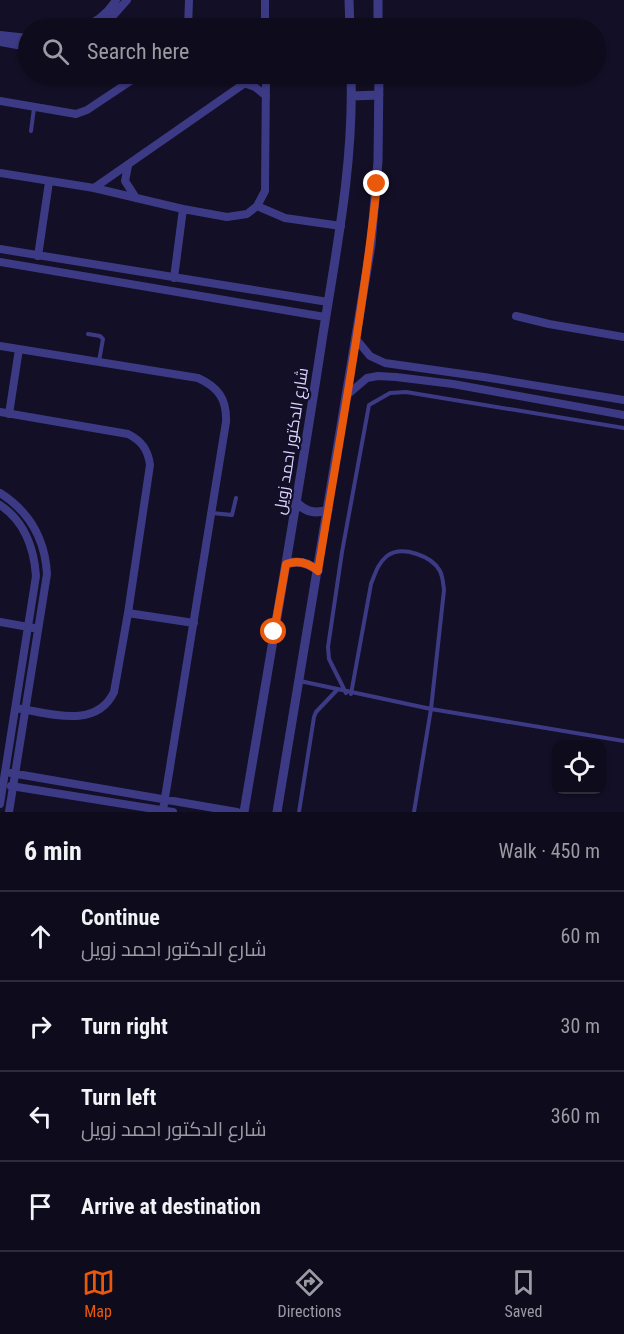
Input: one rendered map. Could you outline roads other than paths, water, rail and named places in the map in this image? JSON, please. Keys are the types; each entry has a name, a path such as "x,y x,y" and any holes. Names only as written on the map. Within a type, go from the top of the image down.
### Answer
{"street":[{"path":"96,18 107,11 116,0"},
{"path":"111,18 127,0"},
{"path":"188,18 189,0"},
{"path":"265,0 265,18"},
{"path":"349,0 350,18"},
{"path":"378,0 378,18"},
{"path":"0,34 18,37"},
{"path":"0,42 18,45"},
{"path":"0,101 71,114 82,112 125,84"},
{"path":"94,188 243,84"},
{"path":"247,84 255,87 266,96"},
{"path":"0,173 94,188 183,209 237,216 247,214 257,206 265,191 266,84"},
{"name":"شارع الدكتور احمد زويل","path":"244,812 297,503 341,226 346,186 351,84"},
{"path":"278,812 371,245 377,184 379,84"},
{"path":"352,96 379,95"},
{"path":"129,165 125,181 136,198"},
{"path":"38,256 49,182"},
{"path":"257,206 285,218 341,226"},
{"path":"174,278 183,209"},
{"path":"0,249 328,302"},
{"path":"0,262 326,317"},
{"path":"516,316 624,337"},
{"path":"356,339 377,361 624,400"},
{"path":"0,346 198,378 217,389 224,399 226,410 211,513 163,810"},
{"path":"9,414 19,349"},
{"path":"453,384 454,372"},
{"path":"347,395 367,378 378,376 453,384 624,415"},
{"path":"0,412 128,434 144,446 149,455 150,465 114,692 105,706 82,717 16,708"},
{"path":"0,493 21,508 35,528 44,550 47,574 9,812"},
{"path":"297,503 314,513 328,510"},
{"path":"0,505 20,525 33,554 36,586 0,804"},
{"path":"286,564 299,562 312,566 318,571"},
{"path":"128,613 194,623"},
{"path":"0,622 39,629"},
{"path":"5,772 237,812"},
{"path":"3,784 173,812"}],"lane":[{"path":"31,131 34,107"},
{"path":"88,334 100,336 103,339 99,362"},
{"path":"349,693 329,659 327,647 369,405 390,393 406,392 624,428"},
{"path":"211,513 232,515 236,498"},
{"path":"349,693 376,570 387,556 396,551 417,554 436,565 442,574 444,590 431,709 414,812"},
{"path":"299,681 431,709 624,741"},
{"path":"299,812 314,717 337,690"}]}
